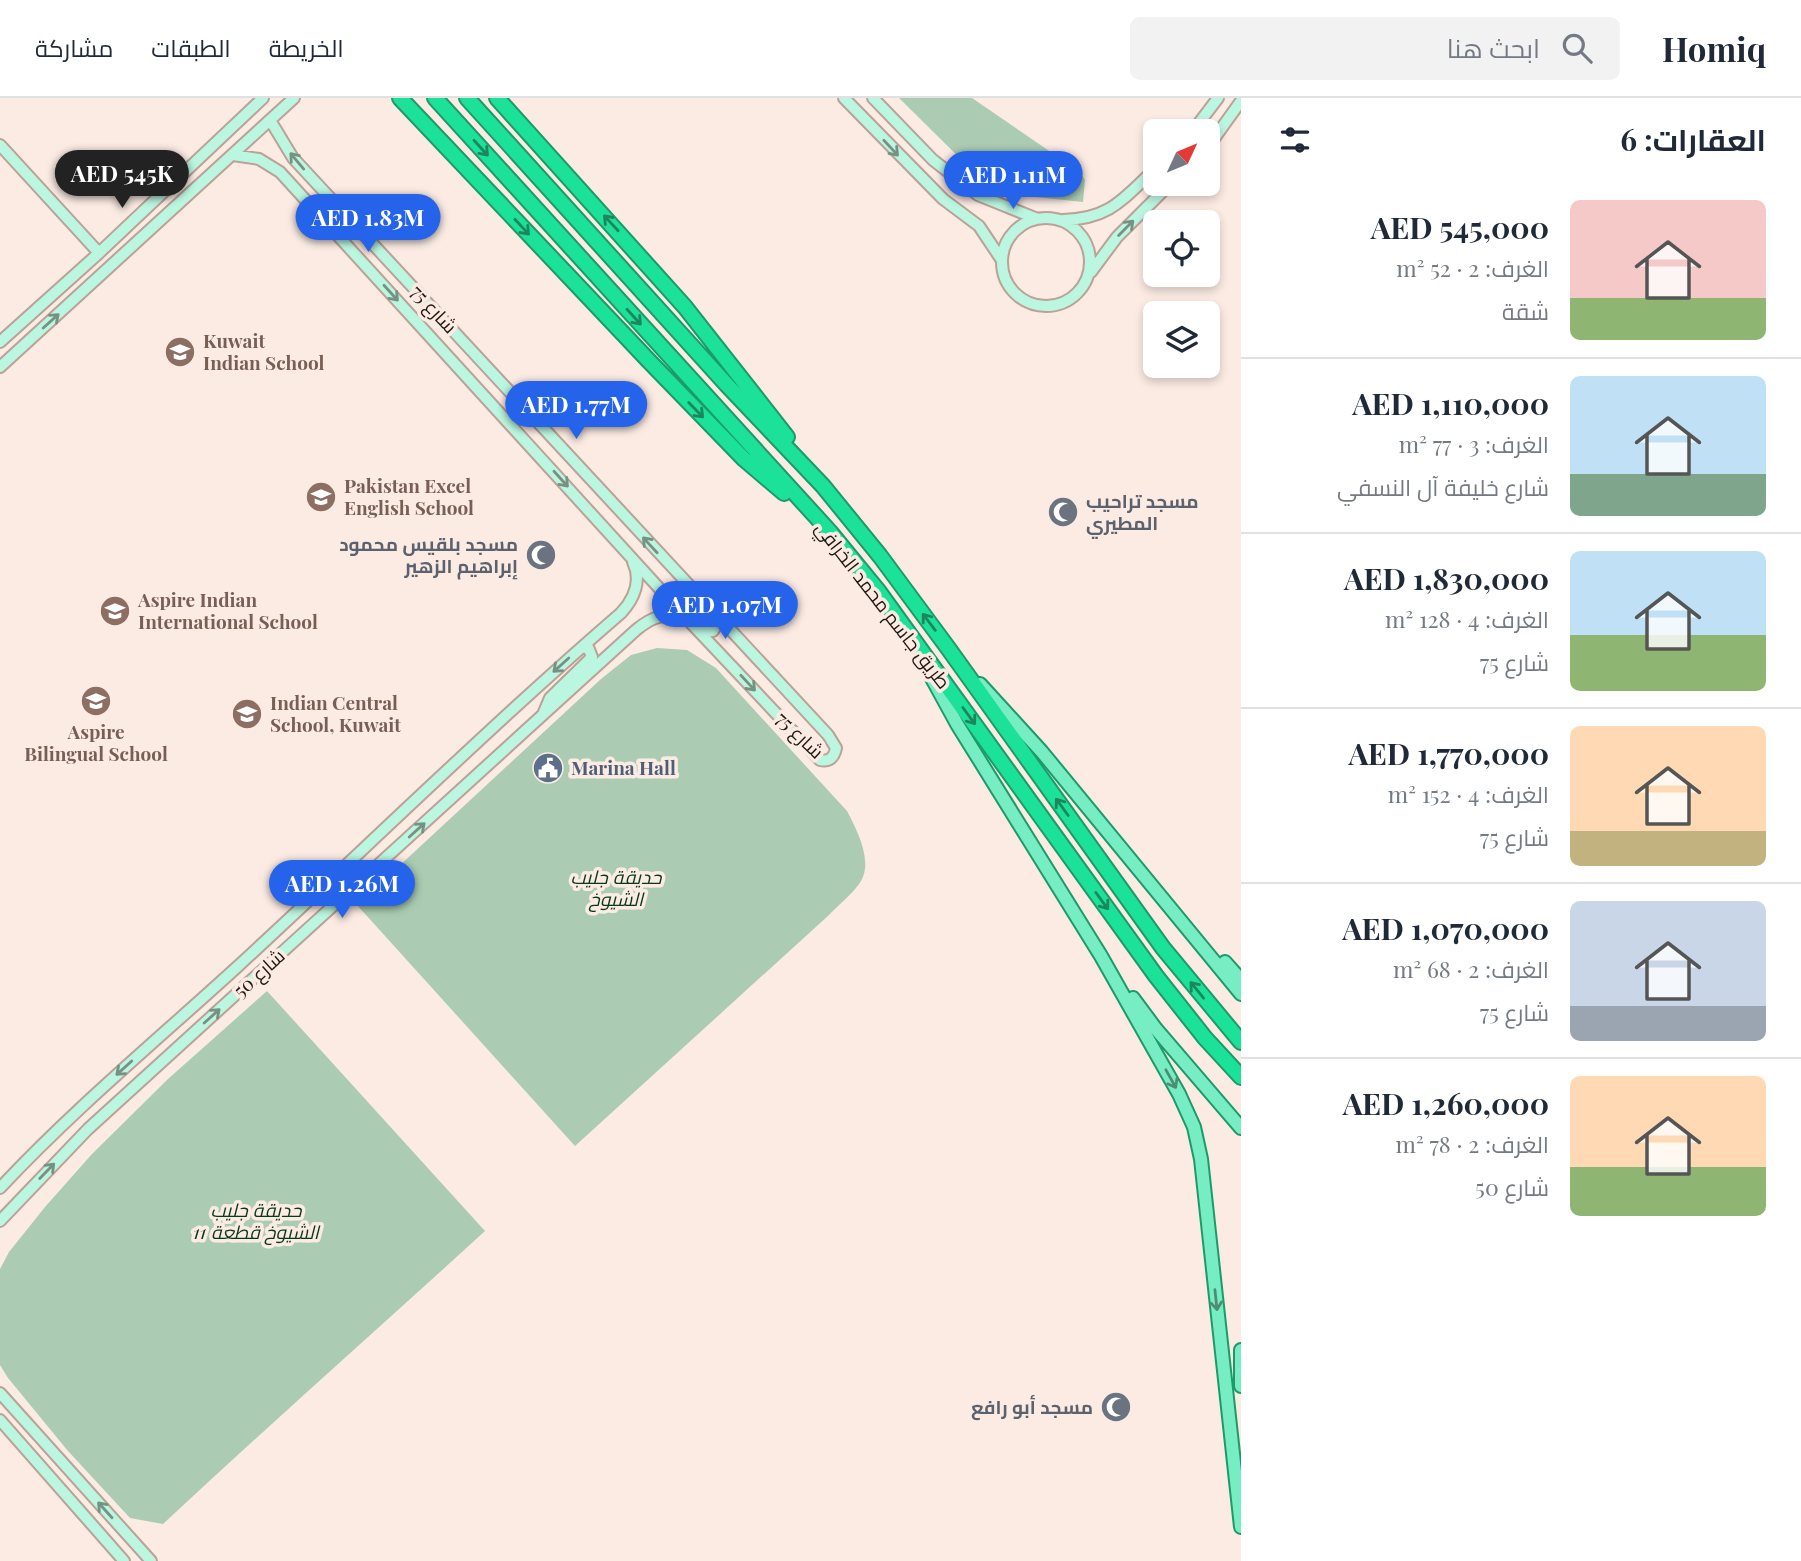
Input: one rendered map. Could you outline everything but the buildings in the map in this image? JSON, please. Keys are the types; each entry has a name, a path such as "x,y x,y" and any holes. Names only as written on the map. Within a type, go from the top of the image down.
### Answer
{"highway":[{"name":"طريق جاسم محمد الخرافي","path":"435,98 830,532 905,630 1156,976 1205,1038 1241,1077"},
{"name":"طريق جاسم محمد الخرافي","path":"467,98 727,385 823,486 880,556 948,648 1163,948 1241,1042"},
{"path":"496,98 638,253 722,351 823,486"},
{"path":"509,98 557,152 589,201"},
{"path":"402,101 744,459 830,532"}],"main road":[{"path":"905,630 957,724 1101,956 1179,1094 1194,1128 1201,1159 1241,1527"},
{"path":"948,648 1042,752 1241,994"},
{"path":"1130,860 1241,980"},
{"path":"1101,956 1156,1029 1241,1128"},
{"path":"1241,1350 1241,1386"}],"street":[{"path":"0,342 263,98"},
{"path":"0,367 294,98"},
{"path":"844,98 935,192 979,226 1001,259"},
{"path":"873,98 933,160 978,195 1035,218"},
{"path":"1202,119 1218,98"},
{"path":"1220,130 1241,100 1234,98"},
{"name":"شارع 75","path":"233,155 259,159 280,172 689,621 820,760 826,761 835,755 836,748 828,736 293,158 270,120"},
{"path":"0,145 99,253"},
{"path":"180,177 193,192"},
{"path":"1143,180 1116,206 1100,215 1085,219 1035,218 1022,224 1011,233 1004,245 1001,259 1008,286 1017,296 1034,305 1053,306 1070,299 1081,290 1117,237 1158,196"},
{"path":"1063,220 1074,227 1089,250 1091,264 1088,277"},
{"path":"376,276 379,265 390,262"},
{"name":"شارع 50","path":"0,1188 93,1097 236,968 511,709 629,604 637,583 637,571 631,556"},
{"name":"شارع 50","path":"0,1221 88,1129 649,620 660,615 675,615 689,621"},
{"path":"700,632 713,631 716,616"},
{"path":"544,715 550,698 592,657 588,648 581,648"},
{"path":"0,1386 10,1404"},
{"path":"0,1393 151,1561"},
{"path":"1,1421 124,1561"}],"green space":[{"path":"899,98 972,98 1080,172 1085,180 1083,202 1006,194 984,182"},
{"name":"حديقة جليب الشيوخ","path":"657,648 687,650 716,668 847,811 862,846 864,873 854,890 829,915 575,1146 357,905 601,679 631,655"},
{"name":"حديقة جليب الشيوخ قطعة 11","path":"267,991 485,1231 163,1524 130,1518 68,1451 0,1365 0,1269 9,1252 45,1207 92,1154 168,1079"}],"place":[{"name":"Kuwait Indian School","path":"180,352"},
{"name":"Pakistan Excel English School","path":"321,497"},
{"name":"مسجد تراحيب المطيري","path":"1063,512"},
{"name":"مسجد بلقيس محمود إبراهيم الزهير","path":"541,555"},
{"name":"Aspire Indian International School","path":"115,611"},
{"name":"Aspire Bilingual School","path":"96,701"},
{"name":"Indian Central School, Kuwait","path":"247,714"},
{"name":"Marina Hall","path":"548,768"},
{"name":"مسجد أبو رافع","path":"1116,1407"}]}
